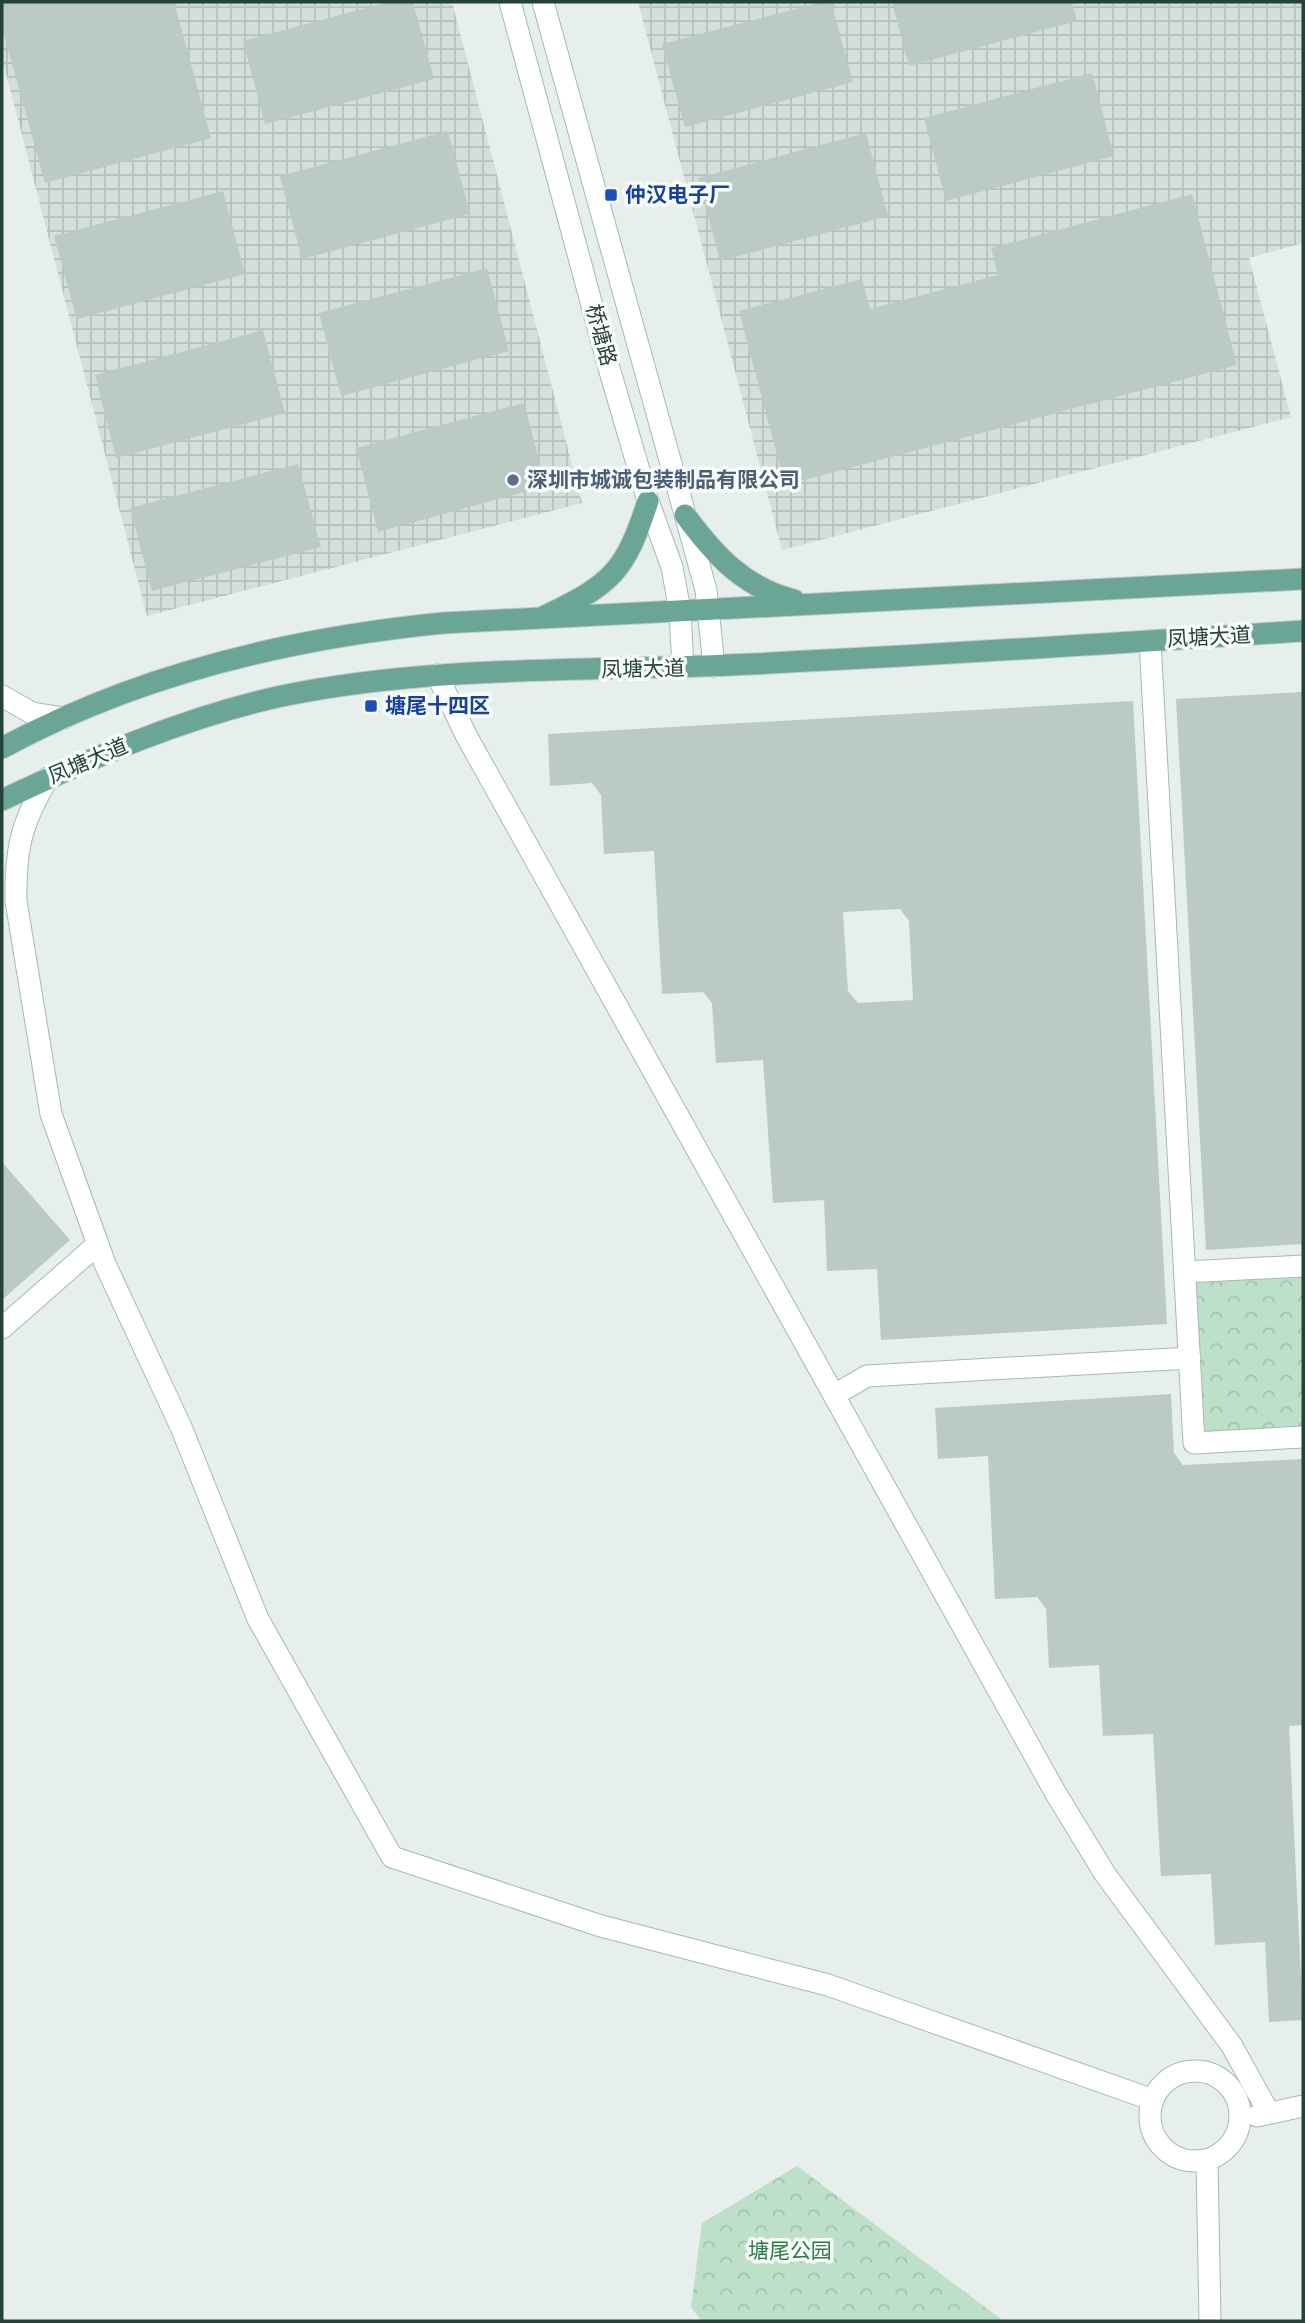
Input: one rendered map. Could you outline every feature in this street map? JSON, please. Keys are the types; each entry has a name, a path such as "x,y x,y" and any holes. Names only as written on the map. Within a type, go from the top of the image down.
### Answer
{"main road":[{"path":"539,618 581,599 622,567 648,502"},
{"path":"685,515 721,560 742,578 769,594 813,605"},
{"path":"2,748 64,718 133,690 196,671 323,639 371,630 443,623 1303,579"},
{"name":"凤塘大道","path":"2,800 147,737 280,697 350,684 437,675 683,668 1303,631"}],"street":[{"name":"桥塘路","path":"510,2 648,502 672,567 680,611 683,668"},
{"name":"桥塘路","path":"543,2 710,610 714,666"},
{"path":"1150,641 1194,1443 1303,1437"},
{"path":"437,675 467,737 1055,1792 1105,1874 1232,2046 1269,2113"},
{"path":"2,696 32,713 64,718"},
{"path":"48,778 29,811 18,842 16,901 51,1114 98,1244 181,1427 258,1619 392,1857 601,1926 828,1985 1153,2099"},
{"path":"2,874 16,901"},
{"path":"2,1328 98,1244"},
{"path":"1185,1272 1303,1266"},
{"path":"834,1395 867,1376 1190,1358"},
{"path":"1193,2070 1211,2073 1232,2088 1239,2102 1241,2119 1237,2136 1227,2149 1207,2160 1191,2162 1164,2150 1151,2127 1153,2099 1161,2086 1177,2074 1193,2070"},
{"path":"1241,2119 1303,2106"},
{"path":"1207,2160 1210,2321"}],"shaded area":[{"path":"2,2 452,2 582,503 147,616 2,58"},
{"path":"638,2 1303,2 1303,243 1249,258 1291,417 782,550"}],"green space":[{"path":"1303,1276 1303,1427 1205,1433 1196,1283"},
{"name":"塘尾公园","path":"797,2166 1001,2321 701,2321 691,2307 702,2223"}],"building":[{"path":"2,2 174,2 211,138 45,183 2,27"},
{"path":"389,2 413,2 434,79 265,124 243,41"},
{"path":"822,2 831,2 853,82 685,127 662,44"},
{"path":"892,2 1072,2 1077,21 909,66"},
{"path":"1092,73 1114,156 946,201 924,118"},
{"path":"448,131 470,214 302,259 280,176"},
{"path":"866,133 888,216 720,261 698,178"},
{"path":"223,191 245,274 77,319 54,236"},
{"path":"1192,194 1237,365 785,485 739,311 862,279 870,309 998,275 991,248"},
{"path":"487,268 509,351 341,396 319,313"},
{"path":"263,330 285,413 116,458 95,375"},
{"path":"524,403 546,486 378,532 356,448"},
{"path":"298,464 321,547 152,591 130,508"},
{"path":"1303,692 1303,1244 1206,1250 1176,699"},
{"path":"1133,701 1167,1324 881,1340 877,1269 827,1271 824,1200 773,1203 763,1060 716,1063 712,1003 703,992 662,994 654,851 604,854 601,795 592,783 550,786 548,734","holes":["900,909 909,921 913,1000 858,1003 848,991 843,912"]},
{"path":"2,1162 70,1240 2,1300"},
{"path":"1171,1394 1174,1453 1183,1465 1303,1459 1303,1725 1289,1726 1303,2020 1269,2022 1265,1942 1215,1945 1211,1874 1161,1876 1153,1734 1103,1736 1099,1665 1049,1668 1046,1609 1037,1597 995,1599 988,1456 938,1459 935,1408"}],"place":[{"name":"仲汉电子厂","path":"611,195"},
{"name":"深圳市城诚包装制品有限公司","path":"513,480"},
{"name":"塘尾十四区","path":"371,706"}]}
